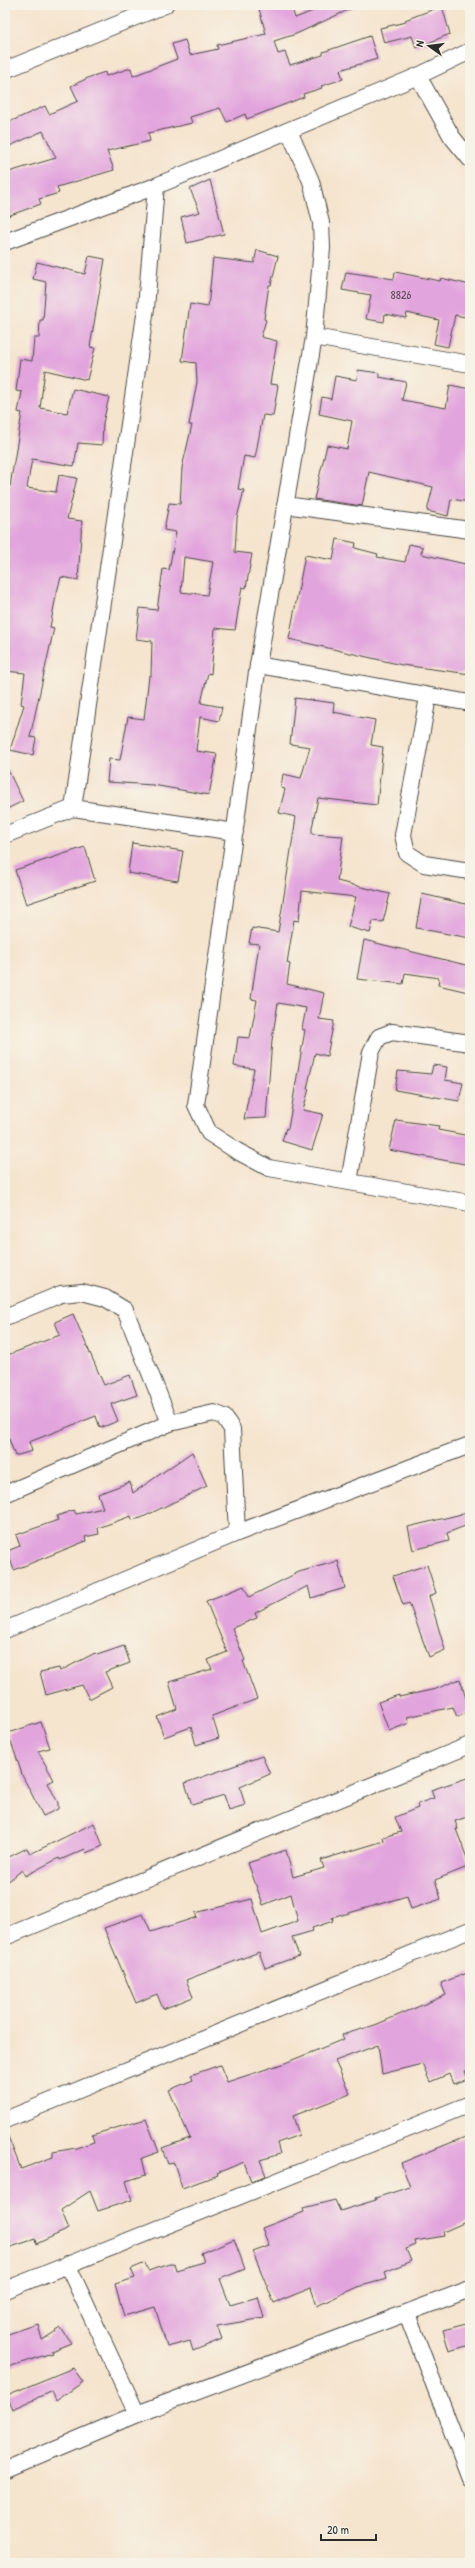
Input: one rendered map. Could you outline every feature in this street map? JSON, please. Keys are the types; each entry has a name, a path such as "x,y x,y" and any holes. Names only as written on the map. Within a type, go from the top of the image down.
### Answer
{"street":[{"path":"5,70 165,5"},
{"path":"5,242 156,186 418,76 470,51"},
{"path":"418,76 452,137 470,159"},
{"path":"289,131 311,181 321,223 322,248 314,337 258,665 196,1105 209,1133 237,1152 269,1168 470,1204"},
{"path":"73,808 146,308 156,186"},
{"path":"314,337 470,364"},
{"path":"285,505 470,530"},
{"path":"258,665 428,697 470,703"},
{"path":"428,697 403,835 407,853 424,864 470,871"},
{"path":"5,835 73,808 235,832"},
{"path":"349,1182 372,1052 379,1037 392,1032 470,1043"},
{"path":"5,1317 61,1294 82,1292 105,1298 125,1310 170,1423"},
{"path":"5,1494 170,1423 214,1414 224,1417 232,1429 237,1533"},
{"path":"5,1630 237,1533 470,1445"},
{"path":"5,1937 470,1745"},
{"path":"5,2120 470,1930"},
{"path":"5,2290 470,2104"},
{"path":"67,2264 137,2414"},
{"path":"5,2470 137,2414 470,2290"},
{"path":"407,2314 470,2478"}],"building":[{"path":"258,5 291,5 295,18 328,5 359,5 296,34 274,41 278,54 285,52 290,65 323,55 323,52 370,36 377,59 340,70 343,79 321,86 322,88 303,94 304,97 247,119 245,114 227,122 220,108 190,117 192,123 148,133 150,141 107,151 114,170 57,187 59,193 39,199 41,204 5,217 5,173 56,158 43,131 5,148 5,124 45,106 49,114 78,101 71,86 90,77 105,72 106,76 131,68 133,76 177,59 172,44 185,40 190,55 218,49 217,45 266,34"},
{"path":"442,6 450,34 416,48 412,36 384,43 380,28 406,22 405,20"},
{"path":"210,180 224,234 187,243 181,217 200,212 190,189"},
{"path":"257,250 278,256 271,285 269,285 264,319 266,320 261,337 277,341 270,384 278,385 273,416 263,415 255,458 244,456 238,489 244,490 237,518 235,552 252,554 246,588 242,587 235,630 215,628 211,674 208,673 201,703 222,707 219,721 200,717 196,751 217,754 209,795 153,785 107,782 109,759 120,760 128,717 144,719 149,676 151,676 152,641 136,639 140,608 157,610 163,569 169,570 176,532 164,530 169,503 180,504 182,468 192,425 189,425 197,382 196,363 182,361 190,304 208,307 213,258 254,263","holes":["184,557 213,562 207,595 181,592"]},
{"path":"89,256 105,259 90,347 95,348 87,380 45,370 40,408 67,413 73,389 109,397 103,423 102,445 78,443 74,466 32,459 27,488 56,492 59,475 77,478 67,519 82,521 78,580 61,577 56,596 50,627 54,628 30,737 36,738 33,755 10,750 24,705 21,704 25,673 5,671 5,544 9,521 5,521 5,486 10,486 22,413 18,412 22,392 16,391 20,359 32,361 34,338 39,338 40,320 43,320 46,282 33,279 37,262 85,274"},
{"path":"346,272 394,279 395,272 440,281 441,278 470,285 470,318 455,315 448,347 434,344 439,320 407,313 406,318 385,314 384,322 366,319 371,295 342,290"},
{"path":"358,370 379,373 379,377 406,382 402,400 446,408 450,385 470,389 470,502 451,499 448,516 427,511 433,487 369,472 362,506 314,499 327,445 347,449 352,421 319,414 322,397 331,399 335,376 357,380"},
{"path":"337,539 356,543 355,548 378,554 377,557 405,562 409,544 423,547 421,554 470,565 470,674 402,665 289,639 305,555 333,560"},
{"path":"295,698 334,703 333,712 375,720 371,745 383,747 377,805 318,798 312,834 343,836 337,881 390,894 383,922 373,921 370,933 348,927 356,897 302,891 299,921 294,920 287,963 290,964 287,984 324,993 319,1019 334,1021 327,1056 315,1053 307,1089 309,1089 303,1110 323,1114 312,1150 282,1141 286,1128 288,1129 305,1030 302,1029 306,1008 278,1003 272,1040 266,1118 244,1119 254,1069 234,1066 238,1037 250,1038 257,1000 251,999 259,944 249,943 252,928 278,932 296,817 279,813 285,789 281,788 283,774 301,778 310,747 290,744"},
{"path":"5,764 23,801 5,810"},
{"path":"132,843 183,851 178,881 128,873"},
{"path":"85,847 95,881 26,904 15,870"},
{"path":"422,894 470,905 470,938 416,928"},
{"path":"364,940 470,966 468,992 438,985 439,978 405,973 403,984 357,979"},
{"path":"433,1065 447,1067 445,1080 463,1083 459,1101 395,1090 398,1071 431,1074"},
{"path":"396,1120 439,1126 438,1130 470,1136 470,1165 389,1150"},
{"path":"73,1314 104,1385 130,1375 137,1395 111,1404 118,1421 100,1428 96,1416 29,1442 32,1451 15,1456 9,1439 5,1441 5,1356 60,1335 55,1322"},
{"path":"192,1452 207,1486 141,1518 132,1520 131,1516 98,1528 99,1534 85,1537 86,1541 14,1570 7,1551 20,1546 16,1535 58,1520 57,1516 74,1510 76,1514 103,1508 98,1494 130,1482 133,1493"},
{"path":"470,1512 470,1524 447,1533 449,1541 413,1550 408,1527"},
{"path":"338,1561 345,1588 311,1598 308,1586 255,1613 257,1618 232,1628 245,1660 243,1661 257,1699 212,1716 219,1738 196,1745 191,1727 164,1737 157,1717 177,1709 169,1682 212,1669 208,1660 227,1652 206,1601 244,1586 249,1597 299,1572"},
{"path":"427,1565 436,1593 429,1596 445,1650 429,1657 409,1603 403,1605 393,1576"},
{"path":"124,1646 130,1663 105,1672 112,1687 89,1699 82,1685 46,1695 40,1672 59,1668 60,1671 95,1653 97,1655"},
{"path":"460,1679 470,1712 457,1717 453,1707 407,1717 409,1723 389,1731 378,1702 399,1695 399,1697 436,1689"},
{"path":"41,1722 50,1748 38,1751 54,1780 48,1783 58,1803 58,1809 43,1816 23,1777 8,1733"},
{"path":"262,1756 270,1774 240,1787 245,1805 229,1810 224,1795 192,1805 185,1783"},
{"path":"467,1778 470,1788 470,1816 455,1821 458,1829 456,1829 470,1866 435,1880 441,1899 411,1909 407,1896 332,1918 333,1921 312,1928 313,1931 292,1937 299,1956 265,1968 259,1952 186,1980 193,1997 163,2009 157,1994 136,2003 104,1928 143,1914 151,1932 197,1917 195,1913 252,1899 262,1934 298,1921 291,1894 263,1905 248,1863 286,1850 293,1877 324,1868 321,1860 384,1841 383,1837 401,1832 395,1817 418,1808 417,1804 434,1798 431,1790"},
{"path":"94,1823 103,1846 86,1853 85,1849 60,1860 59,1858 25,1876 22,1870 5,1884 5,1859 27,1848 30,1854"},
{"path":"470,1972 470,2070 465,2071 468,2079 453,2084 449,2074 430,2082 422,2064 382,2074 378,2045 335,2061 350,2094 293,2116 299,2135 277,2143 280,2154 260,2160 266,2176 251,2181 244,2162 217,2173 218,2175 182,2188 174,2163 168,2164 162,2148 190,2138 169,2090 193,2080 191,2075 220,2065 227,2082 285,2063 344,2039 342,2035 375,2025 446,1995 441,1983"},
{"path":"146,2119 159,2152 142,2158 146,2175 126,2181 132,2200 98,2211 90,2191 61,2210 69,2229 36,2244 35,2239 5,2249 5,2129 21,2169 53,2157 53,2152 76,2148 94,2142 92,2135"},
{"path":"470,2135 470,2220 443,2232 444,2236 415,2241 416,2245 406,2249 411,2261 385,2272 387,2279 357,2287 317,2306 311,2288 274,2303 253,2252 269,2246 262,2228 304,2212 303,2208 335,2200 340,2211 376,2200 375,2198 410,2187 401,2163"},
{"path":"234,2239 245,2269 220,2279 230,2305 258,2297 264,2318 217,2326 222,2339 193,2351 190,2341 167,2347 155,2307 124,2316 115,2284 135,2278 131,2269 145,2263 148,2271 174,2263 176,2270 204,2262 201,2253"},
{"path":"470,2323 470,2345 449,2351 443,2330"},
{"path":"38,2324 42,2340 61,2328 71,2343 51,2351 52,2353 5,2368 5,2335"},
{"path":"73,2368 83,2382 56,2401 52,2391 12,2409 7,2395"}]}
